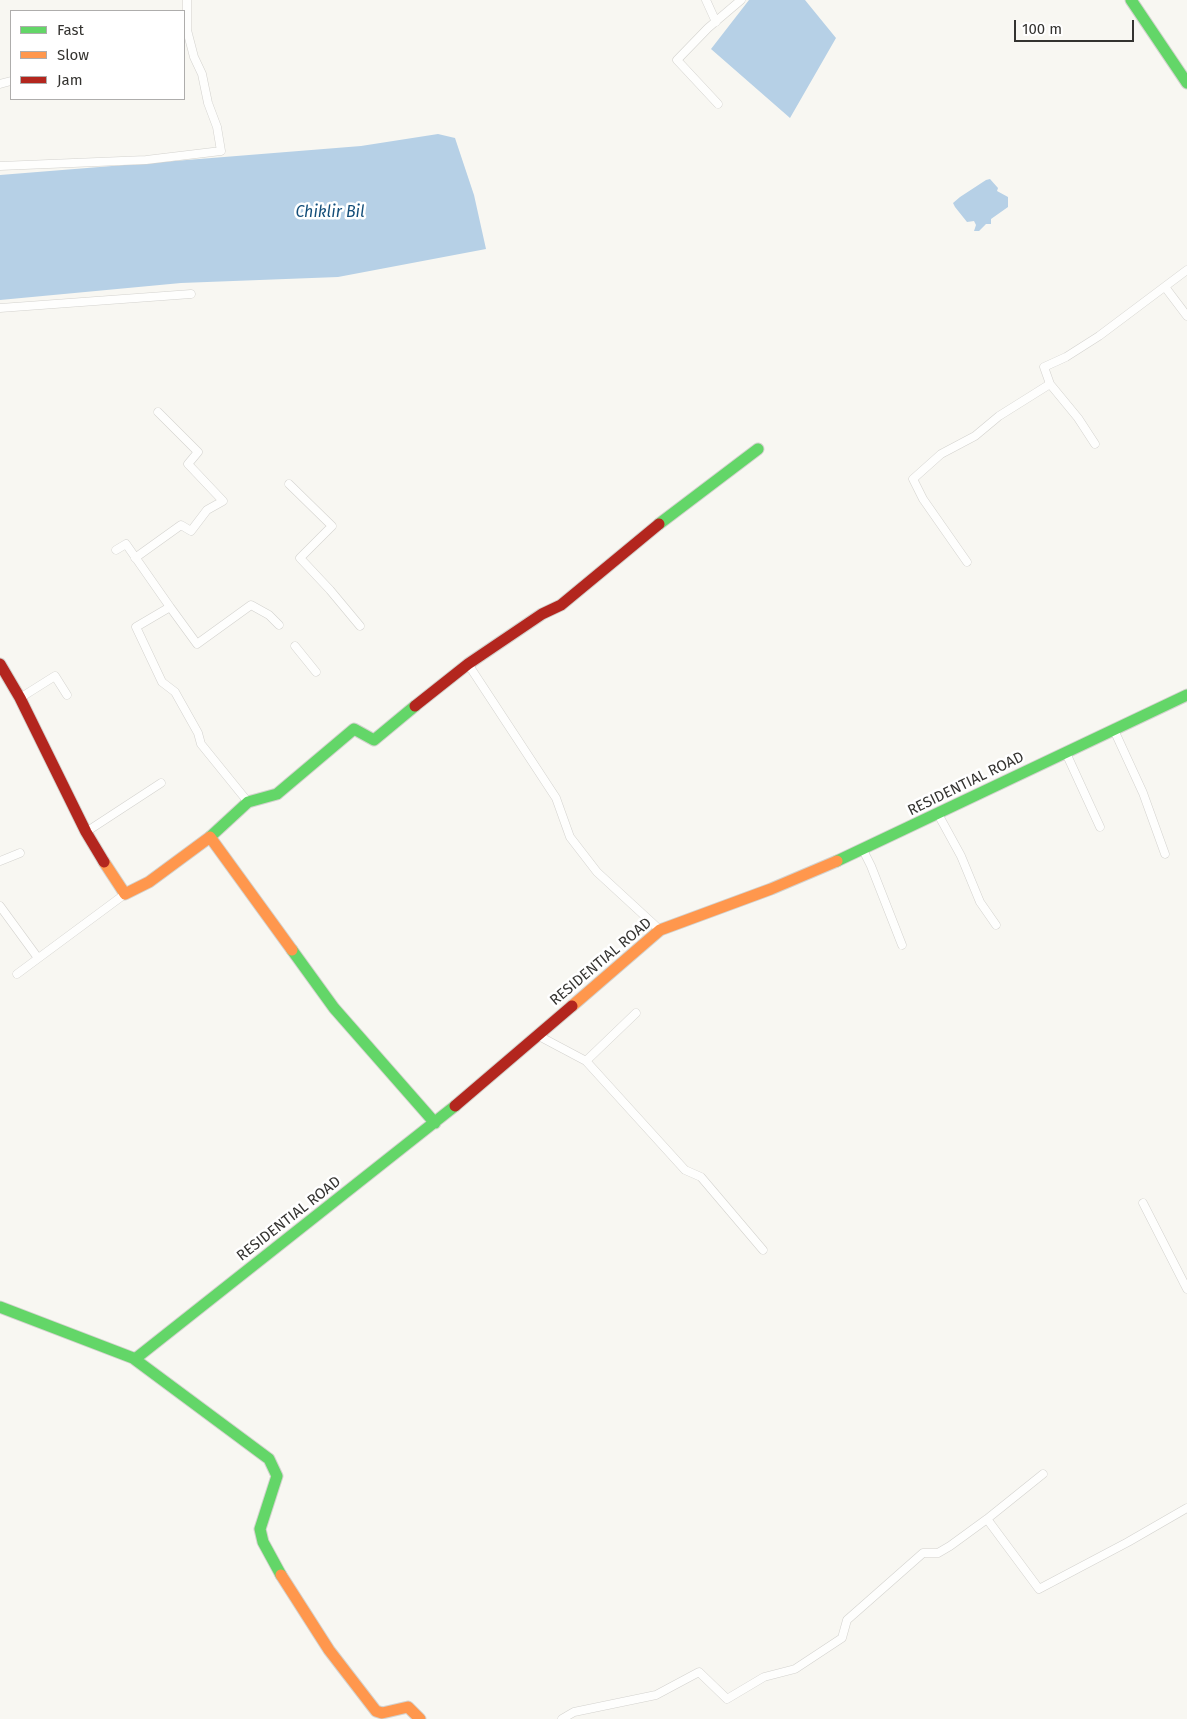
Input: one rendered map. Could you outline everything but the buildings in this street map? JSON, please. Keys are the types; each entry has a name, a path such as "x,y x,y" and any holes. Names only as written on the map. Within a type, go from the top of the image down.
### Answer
{"street":[{"path":"0,166 146,160 222,151 202,74 194,57 186,30 187,0"},
{"path":"706,0 716,22"},
{"path":"718,104 677,60 741,0"},
{"path":"1131,0 1187,83"},
{"path":"1095,444 1078,418 1050,384 1044,367 1066,357 1099,336 1187,270"},
{"path":"1165,287 1187,316"},
{"path":"0,308 191,294"},
{"path":"967,562 923,499 913,479 940,454 975,436 999,416 1050,384"},
{"path":"136,558 181,524 191,531 207,510 223,501 188,464 198,452 158,412"},
{"path":"17,974 125,894 149,882 210,837 248,802 277,794 325,755 354,728 374,740 468,664 542,614 561,605 674,512 758,450"},
{"path":"289,484 332,526 300,558 360,626"},
{"path":"116,550 126,544 197,644 251,605 270,615 279,625"},
{"path":"170,606 136,627 162,682 175,692 198,733 201,744 248,802"},
{"path":"295,646 316,672"},
{"path":"0,664 20,698 86,832 125,894"},
{"path":"468,664 556,798 570,837 597,872 660,930"},
{"path":"20,698 55,676 67,695"},
{"name":"RESIDENTIAL ROAD","path":"135,1360 435,1123 660,930 771,889 863,850 1187,695"},
{"path":"1114,730 1143,793 1165,854"},
{"path":"1066,753 1100,827"},
{"path":"86,832 161,783"},
{"path":"938,814 961,856 980,902 996,925"},
{"path":"210,837 334,1008 435,1123"},
{"path":"863,850 902,945"},
{"path":"0,861 20,853"},
{"path":"0,906 38,958"},
{"path":"586,1061 636,1013"},
{"path":"537,1035 586,1061 685,1170 701,1177 764,1250"},
{"path":"1142,1203 1187,1289"},
{"path":"0,1307 135,1360 269,1460 277,1476 260,1529 263,1542 272,1561 328,1650 376,1711 382,1713 408,1707 420,1719"},
{"path":"562,1719 574,1712 656,1695 700,1672 727,1699 764,1678 795,1669 842,1638 847,1620 922,1553 938,1553 950,1546 1043,1474"},
{"path":"987,1519 1039,1590 1187,1508"}],"water":[{"path":"749,0 805,0 836,38 790,118 711,49"},
{"name":"Chiklir Bil","path":"438,134 455,138 474,195 486,249 338,277 181,283 0,300 0,175 361,146"},
{"path":"990,179 998,188 997,191 1008,197 1008,207 991,219 991,224 986,224 979,231 974,231 976,225 974,221 967,222 953,203"}],"traffic: fast":[{"path":"1131,0 1187,83"},
{"path":"659,524 758,449"},
{"path":"837,861 1187,695"},
{"path":"210,837 248,802 277,794 354,729 374,740 415,706"},
{"path":"292,950 334,1008 435,1123"},
{"path":"135,1359 455,1106"},
{"path":"0,1307 133,1358 269,1459 277,1476 260,1529 263,1542 281,1575"}],"traffic: slow":[{"path":"104,862 125,894 149,882 210,837 292,950"},
{"path":"572,1006 660,930 771,889 837,861"},
{"path":"281,1575 329,1650 376,1711 382,1713 408,1707 420,1719"}],"traffic: jam":[{"path":"415,706 468,664 542,614 561,605 659,524"},
{"path":"0,664 20,698 86,832 104,862"},
{"path":"455,1106 572,1006"}]}
